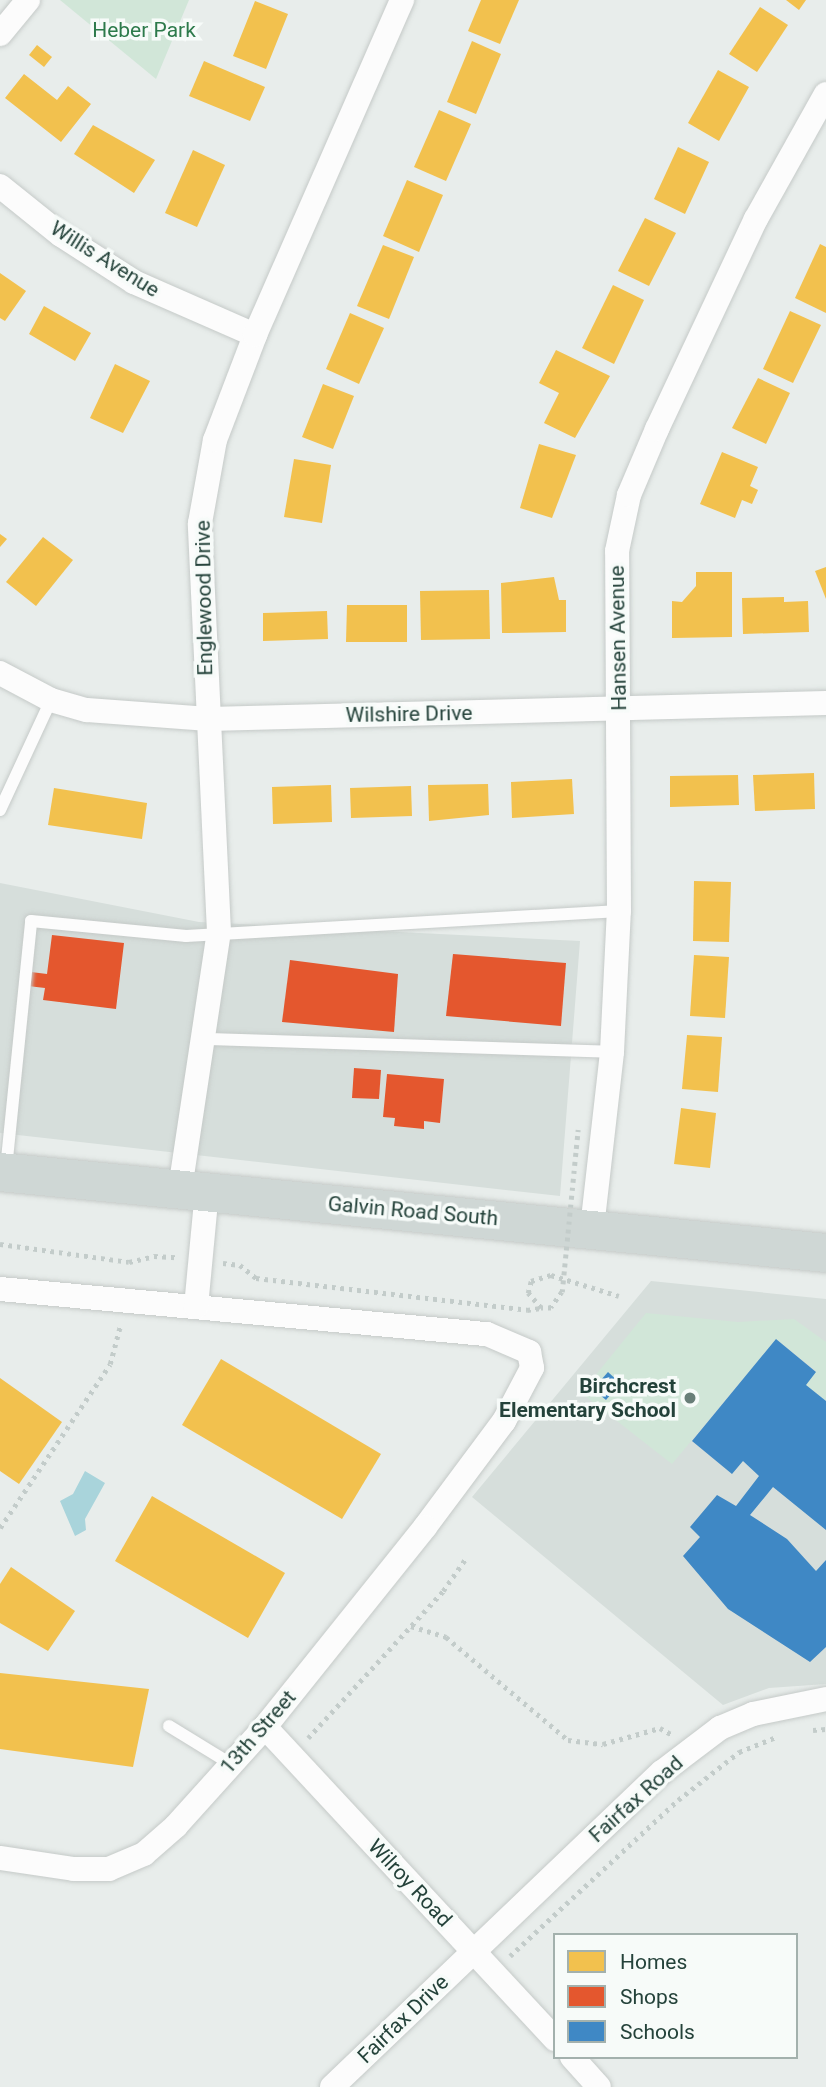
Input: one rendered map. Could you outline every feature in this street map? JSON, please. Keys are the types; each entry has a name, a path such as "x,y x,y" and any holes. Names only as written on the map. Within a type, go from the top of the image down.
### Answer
{"main road":[{"name":"Galvin Road South","path":"3,1173 592,1228 826,1253"}],"street":[{"path":"0,34 27,0"},
{"name":"Englewood Drive","path":"196,1307 201,1259 194,1190 206,1039 219,932 200,523 215,440 256,335 402,0"},
{"name":"Hansen Avenue","path":"592,1228 612,1052 619,911 617,551 629,495 756,219 826,94"},
{"name":"Willis Avenue","path":"0,186 61,235 134,282 256,335"},
{"name":"Wilshire Drive","path":"0,673 51,700 119,714 209,719 826,703"},
{"path":"0,1290 196,1307"},
{"name":"13th Street","path":"0,1858 51,1866 109,1869 144,1854 265,1727 425,1527 504,1421 533,1368 529,1352 487,1334 196,1307"},
{"name":"Fairfax Road","path":"474,1951 662,1772 720,1728 782,1705 826,1699"},
{"name":"Wilroy Road","path":"265,1727 553,2037"},
{"name":"Fairfax Drive","path":"332,2087 474,1951"},
{"path":"574,2059 599,2087"}],"lane":[{"path":"0,810 51,700"},
{"path":"3,1173 31,920 187,936 219,932 330,930 619,911"},
{"path":"206,1039 612,1052"},
{"path":"169,1726 231,1764"}],"path":[{"path":"0,1244 129,1262 154,1256 201,1259 240,1265 256,1278 527,1310 551,1308 562,1292 578,1130"},
{"path":"541,1308 527,1293 531,1281 540,1275 577,1281 619,1296"},
{"path":"0,1528 110,1364 127,1302"},
{"path":"293,1757 347,1691 411,1626 465,1560"},
{"path":"411,1626 446,1637 568,1740 603,1745 660,1728 676,1736 666,1745"},
{"path":"803,1730 826,1729"},
{"path":"494,1972 678,1800 739,1752 781,1735"}],"shaded area":[{"path":"0,883 199,922 580,941 560,1196 0,1133"},
{"name":"Birchcrest Elementary School","path":"651,1281 826,1299 826,1684 769,1688 723,1705 472,1497"}],"green space":[{"name":"Heber Park","path":"60,0 189,0 156,79"},
{"path":"646,1313 738,1322 794,1319 826,1342 826,1401 806,1385 816,1371 776,1339 672,1464 581,1393"}],"water":[{"path":"85,1471 105,1483 85,1519 86,1530 75,1536 60,1501 73,1494"}],"building: Homes":[{"path":"481,0 519,0 500,44 468,31"},
{"path":"786,0 806,0 799,10"},
{"path":"255,1 288,14 266,69 233,56"},
{"path":"760,7 788,25 757,72 729,54"},
{"path":"472,41 501,54 476,114 447,102"},
{"path":"37,45 52,57 44,67 29,55"},
{"path":"204,61 265,87 250,121 189,96"},
{"path":"718,70 749,87 719,141 688,123"},
{"path":"24,74 57,100 68,86 91,104 61,142 5,98"},
{"path":"439,110 471,124 446,181 414,167"},
{"path":"93,125 155,160 134,193 74,154"},
{"path":"678,147 709,162 685,214 654,199"},
{"path":"193,150 225,165 197,227 165,213"},
{"path":"407,180 443,195 419,252 383,236"},
{"path":"645,218 676,233 649,286 618,271"},
{"path":"820,244 826,247 826,313 795,298"},
{"path":"383,245 414,257 389,319 357,306"},
{"path":"0,273 26,291 5,321 0,318"},
{"path":"613,285 644,300 614,364 582,348"},
{"path":"44,306 91,333 75,361 29,334"},
{"path":"790,311 821,325 793,383 763,369"},
{"path":"350,313 384,328 359,384 326,369"},
{"path":"556,350 610,376 575,438 544,423 559,393 539,383"},
{"path":"115,364 150,381 123,433 90,418"},
{"path":"758,378 790,393 766,444 732,428"},
{"path":"323,384 354,396 333,449 302,437"},
{"path":"539,444 576,455 552,518 520,508"},
{"path":"722,452 758,467 750,486 758,490 752,504 742,500 735,518 700,504"},
{"path":"294,459 331,465 322,523 284,517"},
{"path":"0,534 7,539 0,547"},
{"path":"43,537 73,560 36,606 6,582"},
{"path":"826,567 826,599 815,571"},
{"path":"696,572 732,572 732,637 672,638 672,601 682,602 696,586"},
{"path":"554,577 559,600 566,600 566,632 502,633 501,583"},
{"path":"489,590 490,639 421,640 420,591"},
{"path":"784,597 784,602 808,601 809,632 743,634 742,598"},
{"path":"347,605 407,605 407,642 346,642"},
{"path":"327,611 328,639 263,641 263,613"},
{"path":"814,773 815,809 755,811 753,775"},
{"path":"738,775 739,805 670,807 670,776"},
{"path":"572,779 574,814 512,818 511,782"},
{"path":"488,784 489,815 429,821 428,785"},
{"path":"331,785 332,822 273,824 272,787"},
{"path":"411,786 412,816 351,818 350,788"},
{"path":"54,788 147,803 142,839 48,825"},
{"path":"694,881 731,882 729,942 693,941"},
{"path":"694,955 729,957 725,1018 690,1016"},
{"path":"687,1035 722,1037 718,1092 682,1089"},
{"path":"681,1108 716,1113 710,1168 674,1164"},
{"path":"221,1359 381,1454 342,1519 182,1425"},
{"path":"0,1378 62,1422 19,1484 0,1471"},
{"path":"152,1496 285,1573 248,1638 115,1561"},
{"path":"11,1567 75,1611 48,1651 0,1623 0,1584"},
{"path":"0,1673 149,1689 133,1767 0,1749"}],"building: Shops":[{"path":"52,935 124,943 116,1009 43,1000 45,988 28,986 31,972 47,974"},
{"path":"453,954 566,963 561,1026 446,1016"},
{"path":"290,960 398,974 394,1032 282,1022"},
{"path":"354,1068 381,1070 379,1099 352,1098"},
{"path":"387,1074 444,1079 440,1123 424,1121 424,1129 394,1126 395,1118 383,1117"}],"building: Schools":[{"path":"776,1339 816,1372 806,1385 826,1401 826,1530 773,1487 750,1515 787,1539 816,1571 826,1560 826,1647 810,1662 728,1609 683,1556 700,1537 690,1527 717,1495 736,1506 759,1476 743,1461 732,1474 692,1441"},
{"path":"608,1372 620,1383 606,1400 593,1389"}],"place":[{"name":"Birchcrest Elementary School","path":"690,1398"}]}
